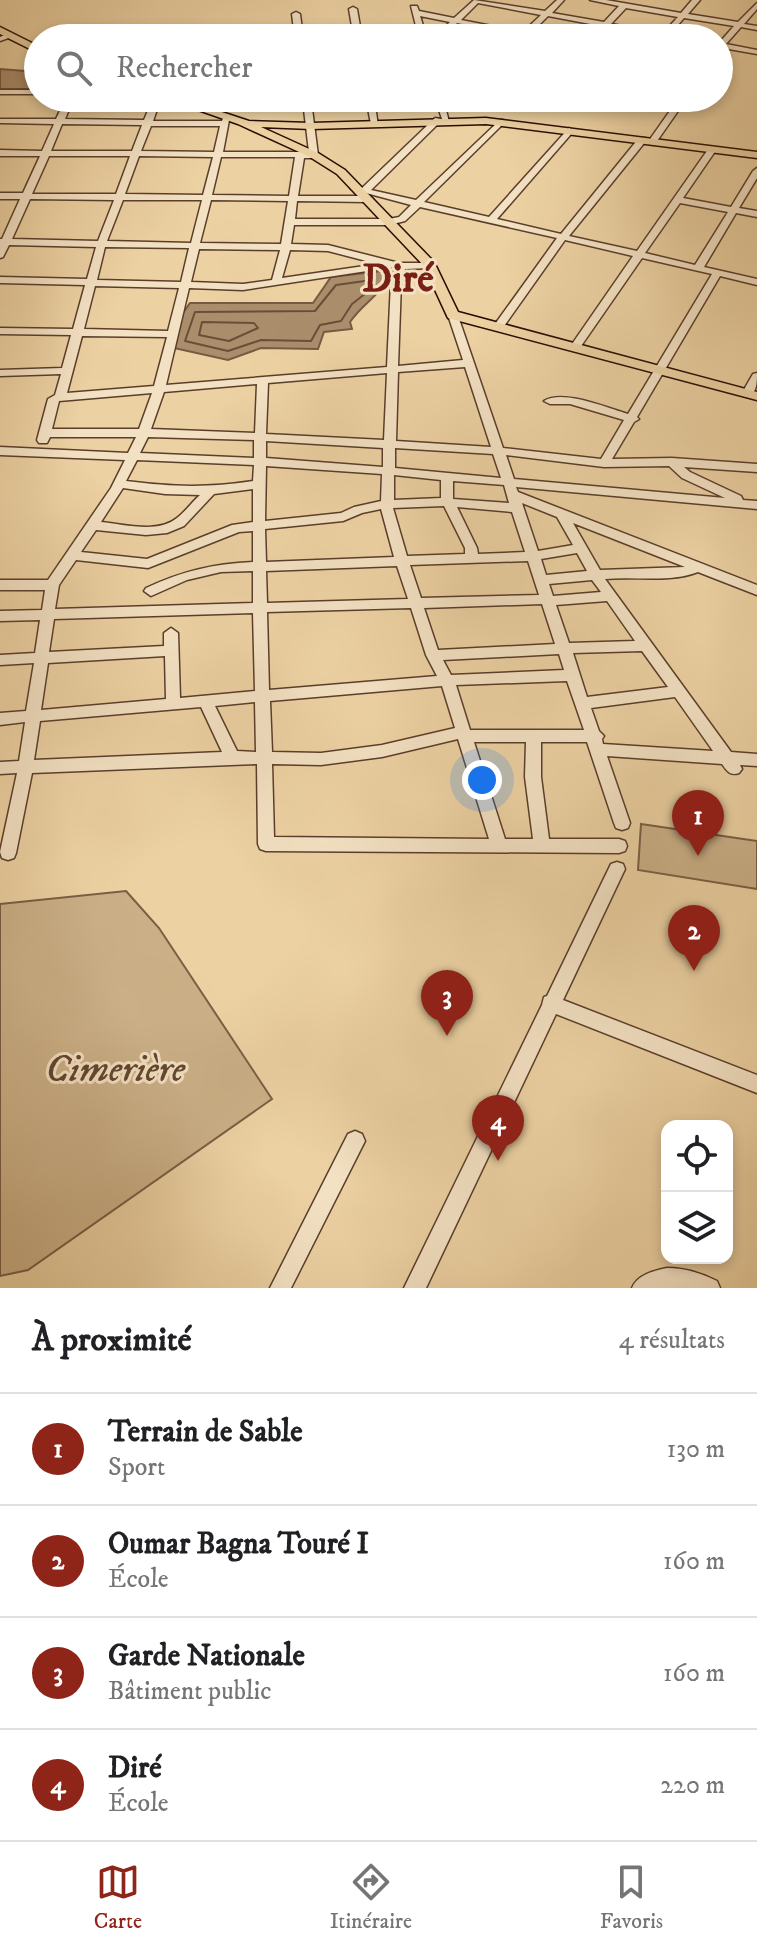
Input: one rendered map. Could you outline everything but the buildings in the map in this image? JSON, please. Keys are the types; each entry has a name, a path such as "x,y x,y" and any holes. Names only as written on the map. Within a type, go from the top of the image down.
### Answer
{"main road":[{"path":"3,35 24,44"},
{"path":"209,112 226,120 311,126 442,120 500,122 757,155"},
{"path":"242,122 341,172 430,265 453,315 753,394"}],"street":[{"path":"534,24 561,0"},
{"path":"599,0 757,28"},
{"path":"675,24 696,0"},
{"path":"450,24 478,1 600,24"},
{"path":"607,24 624,5"},
{"path":"733,33 757,5"},
{"path":"353,9 356,24"},
{"path":"419,24 415,10 467,24"},
{"path":"296,14 297,24"},
{"path":"733,48 757,52"},
{"path":"0,92 24,92"},
{"path":"0,255 3,242 28,196 64,112"},
{"path":"60,397 89,282 152,112"},
{"path":"241,112 242,122"},
{"path":"276,283 286,246 292,199 307,155 311,126 309,112"},
{"path":"373,112 375,124"},
{"path":"363,193 442,120 441,112"},
{"path":"498,327 563,237 671,112"},
{"path":"0,121 148,123 226,120 159,389 143,435 119,484 52,585 26,765 8,853"},
{"path":"289,222 389,222 402,219 500,122"},
{"path":"491,220 569,131"},
{"path":"575,347 712,150"},
{"path":"0,153 307,155"},
{"path":"698,268 757,171"},
{"path":"0,196 292,199 363,193 757,282"},
{"path":"679,200 757,214"},
{"path":"3,242 340,248 397,265"},
{"path":"397,265 387,507 433,655 447,680 499,845"},
{"path":"0,280 243,287 397,265 430,265"},
{"path":"604,463 718,272"},
{"path":"453,315 501,451 511,494 598,743 622,823"},
{"path":"0,331 172,334"},
{"path":"38,453 54,399 60,397 469,363"},
{"path":"0,373 66,371"},
{"path":"753,394 757,376"},
{"path":"263,381 259,461 261,757 266,844 619,846"},
{"path":"550,401 571,401 633,419"},
{"path":"45,433 198,433 501,451 604,463 672,462 757,468"},
{"path":"0,451 259,461 447,475 561,512 757,590"},
{"path":"672,462 686,475 710,487 757,504"},
{"path":"447,475 447,500 471,548 472,557"},
{"path":"119,484 165,490 210,491 260,484"},
{"path":"92,525 146,531 167,529 180,523 210,491"},
{"path":"72,555 148,564 237,528 261,523 343,517 355,508 511,494 757,504"},
{"path":"561,512 595,574 730,762"},
{"path":"151,591 184,576 221,568 533,556 579,548"},
{"path":"148,564 150,610"},
{"path":"541,580 595,574 682,573 698,567"},
{"path":"0,585 52,585"},
{"path":"0,616 611,596"},
{"path":"171,633 173,704"},
{"path":"433,655 536,652 563,646 648,646"},
{"path":"0,660 171,651"},
{"path":"0,719 447,680 573,675"},
{"path":"583,703 680,691"},
{"path":"205,701 232,757"},
{"path":"0,768 232,757 348,757 464,734 534,736 730,762 757,760"},
{"path":"534,736 533,777 542,845"},
{"path":"415,1288 617,869"},
{"path":"550,1003 757,1084"},
{"path":"280,1288 355,1141"},
{"path":"642,1288 668,1279 693,1280 710,1288"}],"green space":[{"path":"641,824 757,841 757,889 638,870"},
{"name":"Cimerière","path":"126,891 159,928 272,1099 28,1270 0,1276 0,904"}],"water":[{"path":"0,69 24,71 24,89 0,89"},
{"path":"382,271 391,276 350,322 352,329 324,332 318,349 261,348 228,360 174,348 183,313 190,303 313,303 331,277"}],"place":[{"name":"Terrain de Sable","path":"698,856"},
{"name":"Oumar Bagna Touré I","path":"694,971"},
{"name":"Garde Nationale","path":"447,1036"},
{"name":"Diré","path":"498,1161"}],"district":[{"name":"Diré","path":"398,277"}]}
